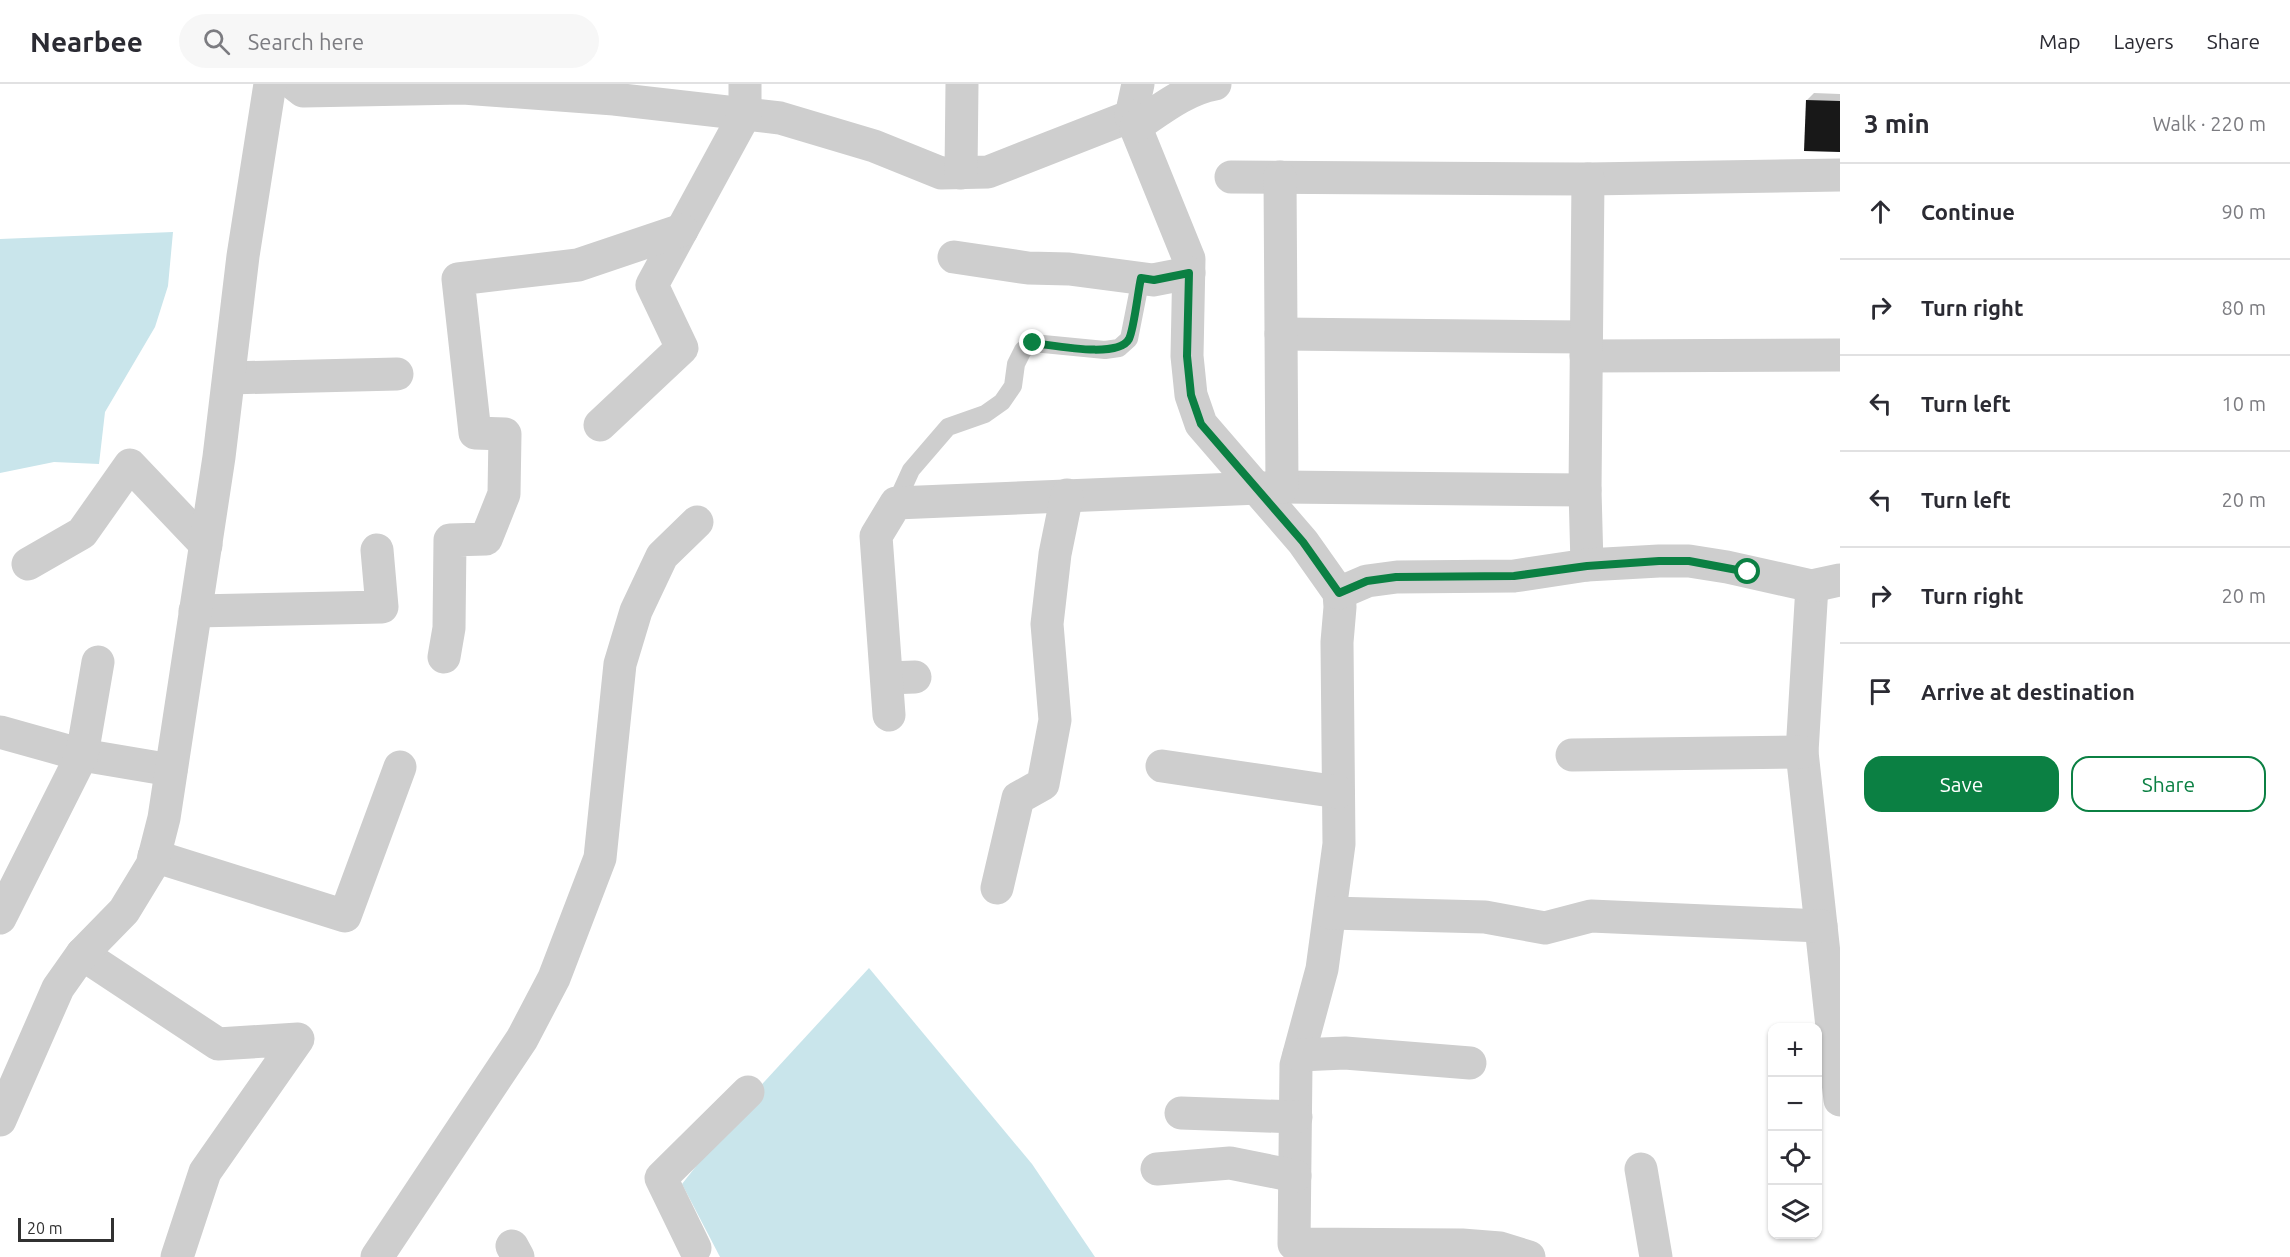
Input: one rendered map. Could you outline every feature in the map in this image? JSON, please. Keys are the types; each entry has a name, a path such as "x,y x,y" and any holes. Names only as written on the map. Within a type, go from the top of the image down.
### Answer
{"street":[{"path":"0,1120 58,988 82,954 124,910 152,865 164,818 206,545 243,256 270,84"},
{"path":"294,84 303,91 533,89 614,99 745,99 780,118 874,146 941,173 988,172 1133,121 1204,86 1215,84"},
{"path":"961,173 963,84"},
{"path":"1138,84 1133,121 1189,259 1187,356 1191,395 1201,424 1269,488 1339,593 1340,607 1336,642 1339,844 1322,969 1296,1065 1295,1176 1288,1251 1462,1245 1500,1248 1529,1257"},
{"path":"600,425 682,348 652,285 682,230 745,99"},
{"path":"1231,177 1588,179 1840,175"},
{"path":"1269,488 1281,334 1280,177"},
{"path":"1587,566 1585,490 1588,179"},
{"path":"444,657 449,628 450,540 486,539 504,494 505,434 474,433 458,279 578,265 682,230"},
{"path":"954,257 1028,268 1069,269 1154,280 1189,273"},
{"path":"1281,334 1840,355"},
{"path":"228,378 397,374"},
{"path":"28,564 82,533 130,465 206,545"},
{"path":"889,715 901,678 876,536 896,503 1269,488 1585,490"},
{"path":"997,888 1018,798 1043,784 1055,720 1047,624 1055,554 1067,495"},
{"path":"377,1257 522,1038 554,978 600,858 621,664 636,611 662,556 697,522"},
{"path":"195,611 382,607 377,550"},
{"path":"1339,593 1367,581 1396,577 1514,576 1587,566 1659,561 1689,561 1826,583 1802,752 1828,889 1821,926 1840,1101"},
{"path":"0,918 82,755 98,662"},
{"path":"0,732 82,755 171,770"},
{"path":"1572,755 1802,752"},
{"path":"154,856 345,915 400,766"},
{"path":"1162,766 1338,792"},
{"path":"1330,914 1485,917 1545,928 1591,916 1821,926"},
{"path":"82,954 218,1044 298,1039 205,1172 177,1257"},
{"path":"1299,1055 1344,1053 1470,1063"},
{"path":"690,1254 661,1178 748,1092"},
{"path":"1181,1113 1296,1117"},
{"path":"1157,1169 1230,1163 1295,1176"},
{"path":"1641,1169 1656,1257"}],"lane":[{"path":"896,503 911,470 948,427 985,414 1002,402 1012,386 1016,364 1023,350 1033,343 1105,350 1119,348 1129,339 1141,278"}],"water":[{"path":"173,232 168,286 155,327 105,412 99,464 54,462 0,473 0,239"},
{"path":"869,968 1032,1164 1095,1257 720,1257 682,1184 753,1094"}],"building":[{"path":"1806,100 1840,101 1840,152 1804,151"}],"route":[{"path":"1033,343 1105,350 1119,348 1129,339 1141,278 1154,280 1189,273 1187,356 1191,395 1201,424 1303,542 1339,593 1367,581 1396,577 1514,576 1587,566 1659,561 1689,561 1748,572"}]}
